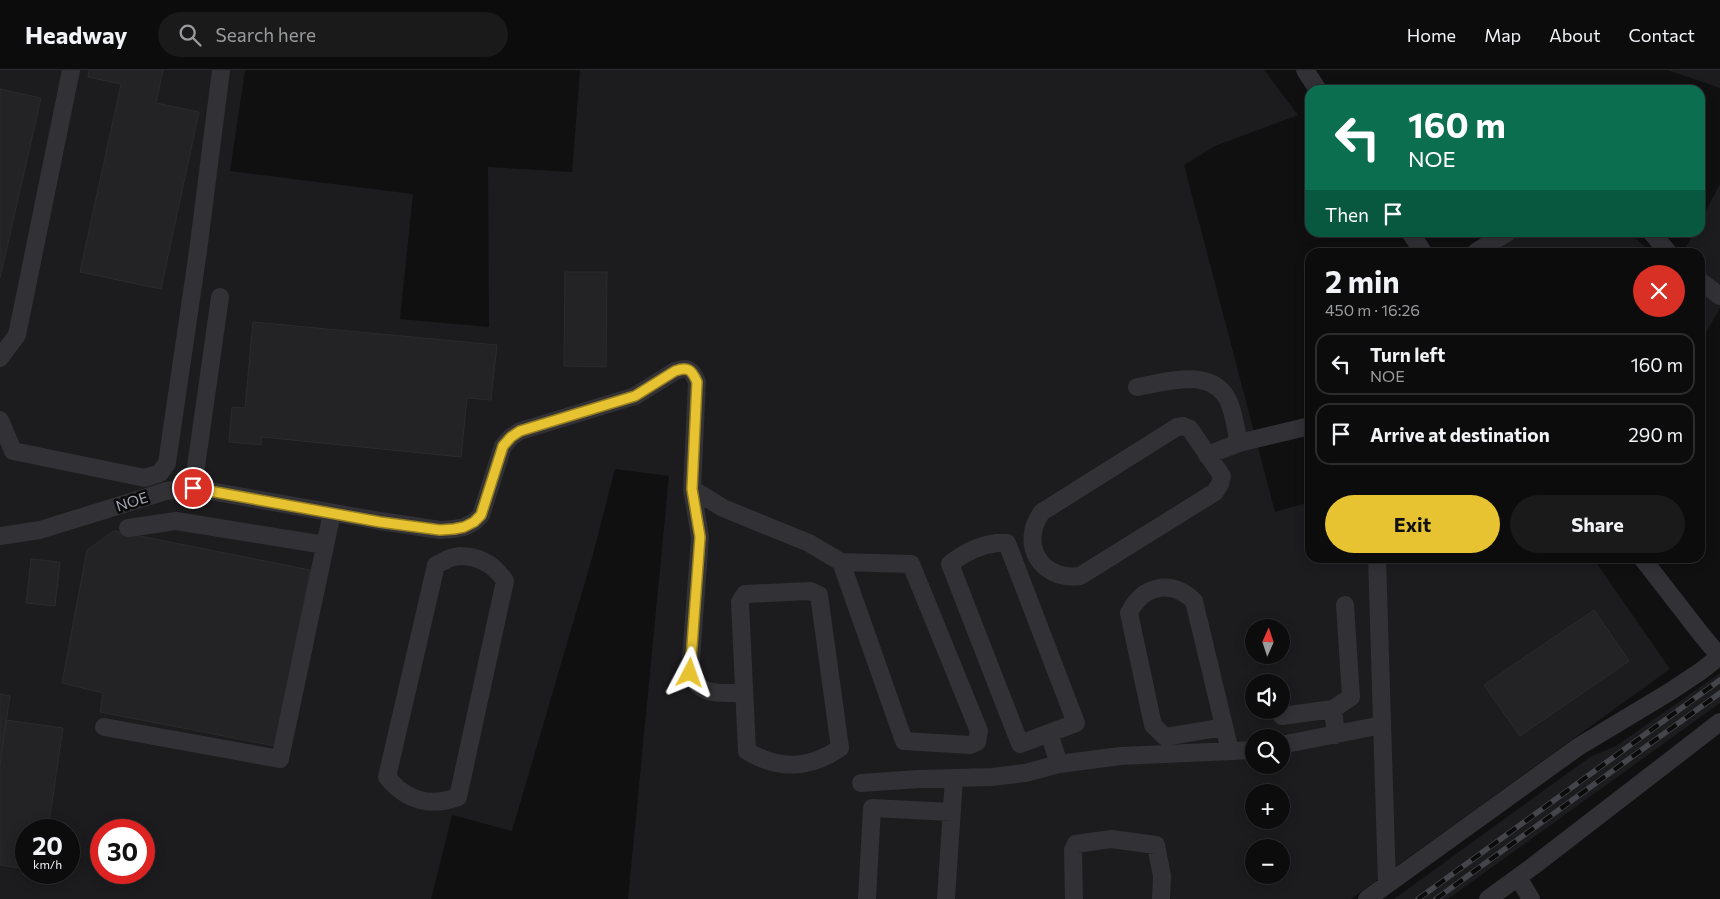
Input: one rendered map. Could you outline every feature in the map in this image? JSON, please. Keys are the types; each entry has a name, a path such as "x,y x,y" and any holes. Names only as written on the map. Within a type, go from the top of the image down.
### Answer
{"street":[{"path":"0,358 17,335 71,70"},
{"path":"0,420 13,451 145,478 160,473 167,463 198,251 220,70"},
{"path":"1304,70 1314,85"},
{"path":"1413,237 1420,248"},
{"path":"1482,248 1500,237"},
{"path":"1655,237 1665,248"},
{"path":"1705,285 1720,296"},
{"path":"193,488 220,297"},
{"name":"NOE","path":"0,536 40,530 166,491 193,488 440,530 454,529 474,522 481,515 503,446 511,437 520,431 635,396 682,368 689,369 693,372 697,382 692,489 700,537 690,673 694,682 702,690 744,693"},
{"path":"1137,386 1190,378 1204,380 1220,388 1229,401 1239,443"},
{"path":"1183,426 1190,429 1207,455 1222,476 1215,492 1080,576 1072,577 1057,574 1039,560 1035,552 1032,535 1037,519 1042,512 1143,448 1183,426"},
{"path":"1207,455 1239,443 1305,427"},
{"path":"692,489 723,508 809,543 841,562 911,564 979,731 977,742 970,745 904,741 841,562"},
{"path":"104,727 280,759 332,513"},
{"path":"128,528 176,521 325,545"},
{"path":"454,529 467,556"},
{"path":"1007,542 1076,723 1048,733 1020,744 950,564 968,551 978,547 1007,542"},
{"path":"467,556 475,557 490,564 505,581 458,797 438,802 428,802 400,791 387,778 436,566 450,558 467,556"},
{"path":"1377,563 1387,884"},
{"path":"1367,899 1578,747 1671,691 1720,657 1646,563"},
{"path":"1224,727 1164,737 1153,725 1129,612 1144,594 1158,588 1174,588 1194,600 1230,751"},
{"path":"810,591 819,595 840,748 821,760 799,765 777,764 746,751 744,693 740,602 745,594 810,591"},
{"path":"1290,715 1333,708 1351,696 1344,605"},
{"path":"1333,708 1336,735"},
{"path":"1488,899 1720,722"},
{"path":"1290,743 1382,724"},
{"path":"1048,733 1059,764"},
{"path":"861,783 992,777 1025,773 1059,764 1121,756 1245,750"},
{"path":"946,899 954,778"},
{"path":"867,899 872,808 952,812"},
{"path":"1074,899 1073,850 1076,844 1111,839 1156,844 1162,876 1161,899"},
{"path":"1518,877 1531,899"}],"shaded area":[{"path":"0,70 245,70 230,171 413,194 400,319 489,327 488,167 572,172 580,70 1264,70 1298,115 1215,146 1184,165 1275,512 1305,503 1305,563 1596,563 1670,669 1351,899 628,899 669,476 615,469 592,558 512,831 452,815 431,899 0,899"},
{"path":"1667,70 1720,70 1720,88"},
{"path":"1720,184 1720,308 1705,334 1705,248 1685,248 1692,237 1705,237 1705,212"},
{"path":"1511,237 1634,237 1646,248 1493,248"},
{"path":"1720,673 1720,703 1448,899 1394,899 1590,757 1616,746"}],"building":[{"path":"89,70 163,70 156,103 199,112 161,289 80,272 121,84 88,77"},
{"path":"0,89 41,98 0,278"},
{"path":"565,272 607,272 606,367 564,366"},
{"path":"253,322 497,345 491,400 467,398 461,457 262,437 261,445 229,442 232,407 245,408"},
{"path":"114,531 310,570 275,746 100,712 103,693 62,683 87,550"},
{"path":"31,559 60,562 55,606 26,603"},
{"path":"1594,610 1629,661 1520,736 1484,685"},
{"path":"0,694 10,696 0,765"},
{"path":"6,720 63,728 50,819 15,819 15,867 0,865 0,765"}],"railway":[{"path":"1418,899 1720,680"},
{"path":"1436,899 1720,693"}],"route":[{"path":"193,488 380,522 440,530 464,527 474,522 481,515 503,446 511,437 520,431 635,396 675,371 682,368 689,369 693,372 697,382 692,489 700,537 690,673"}]}
